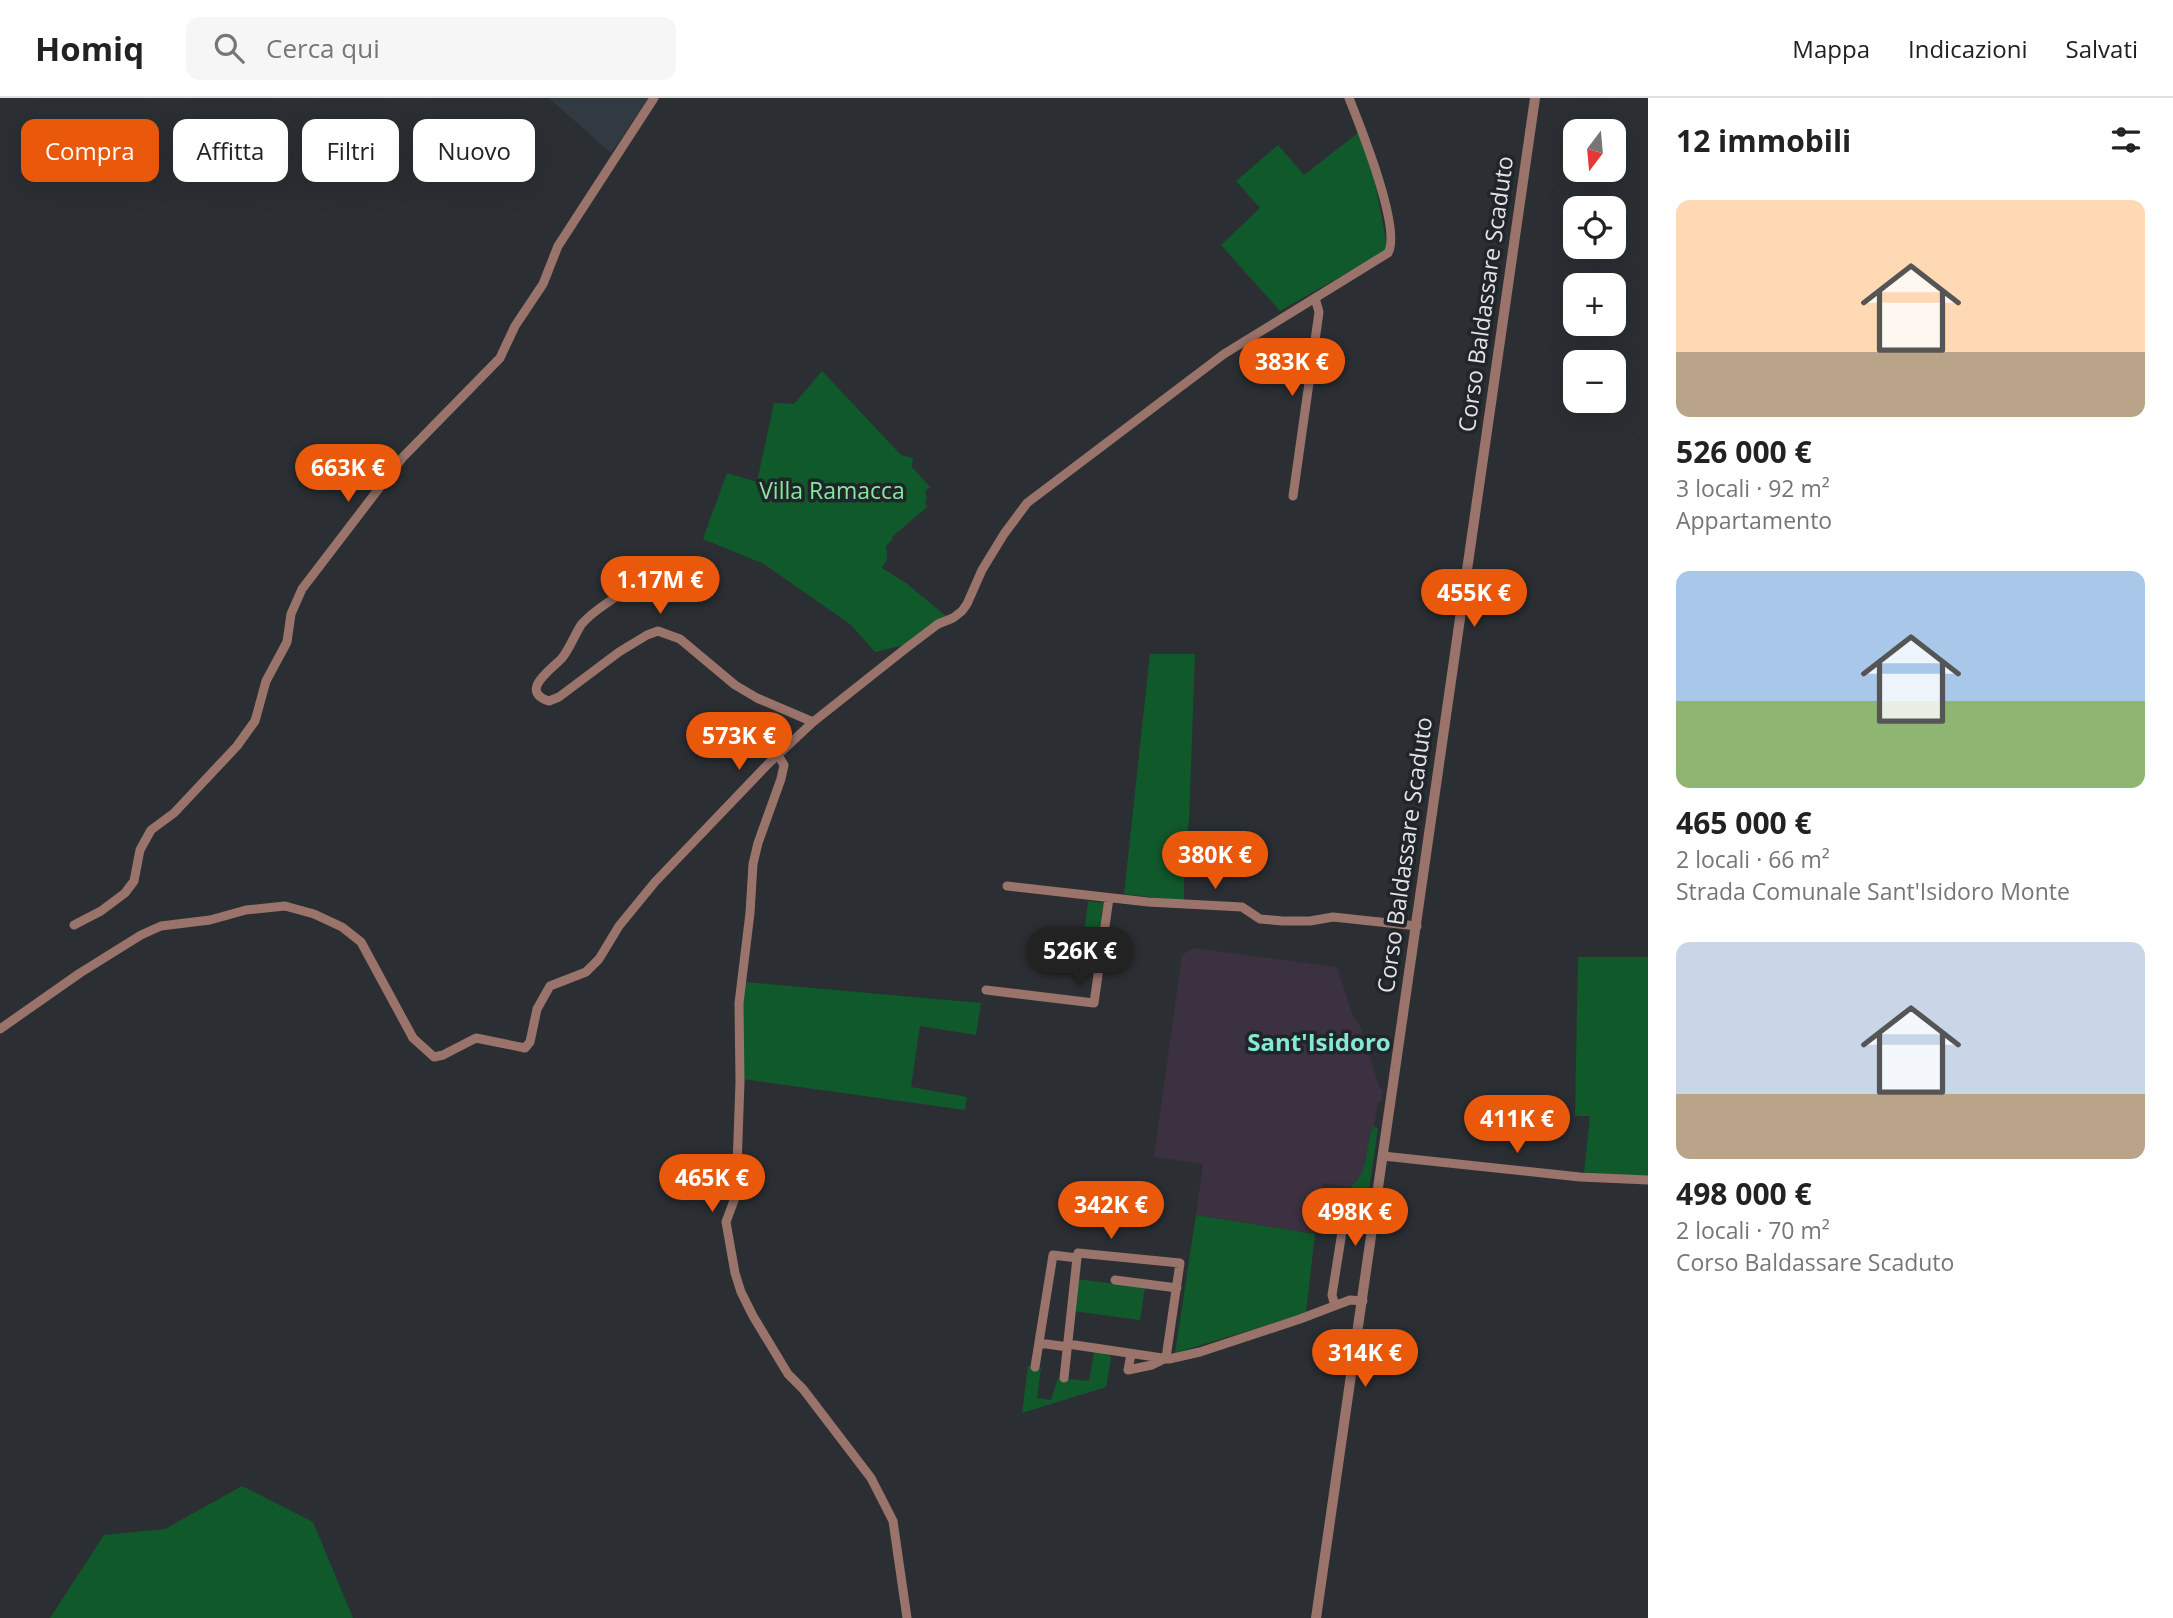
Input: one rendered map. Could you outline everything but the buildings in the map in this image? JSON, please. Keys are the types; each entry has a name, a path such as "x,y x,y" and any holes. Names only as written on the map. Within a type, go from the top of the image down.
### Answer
{"street":[{"path":"74,925 101,911 125,893 134,881 140,850 151,830 173,813 237,746 255,721 266,681 287,642 291,614 302,589 403,457 500,358 515,326 543,284 558,246 654,98"},
{"path":"0,1029 80,973 141,935 161,926 210,920 246,910 285,906 314,914 342,927 361,942 413,1038 435,1057 476,1038 525,1048 530,1042 537,1009 550,986 586,972 599,959 619,926 655,882 778,755 813,722 938,624 962,611 987,561 1027,503 1224,354 1384,256 1392,246 1377,172 1349,98"},
{"name":"Corso Baldassare Scaduto","path":"1316,1618 1535,98"},
{"path":"1293,496 1319,312 1315,298"},
{"path":"624,591 581,625 564,656 543,674 537,684 542,699 549,701 559,697 619,652 658,631 680,639 746,691 813,722"},
{"path":"778,755 784,765 781,779 753,864 739,1003 740,1082 736,1195 726,1222 735,1273 753,1316 788,1374 803,1389 871,1478 892,1521 901,1564 906,1618"},
{"path":"1007,886 1148,902 1242,907 1261,919 1310,922 1333,917 1417,926"},
{"path":"986,990 1094,1003 1109,898"},
{"path":"1384,1156 1580,1177 1648,1180"},
{"path":"1335,1306 1332,1295 1348,1194 1378,1195"},
{"path":"1064,1378 1078,1252 1180,1263 1166,1359"},
{"path":"1035,1367 1053,1255 1077,1258"},
{"path":"1115,1280 1177,1288"},
{"path":"1131,1354 1128,1370 1200,1352 1350,1300 1363,1301"},
{"path":"1039,1343 1166,1359"}],"shaded area":[{"path":"549,98 649,98 611,153"},
{"path":"1193,948 1337,967 1380,1089 1383,1089 1374,1126 1378,1128 1369,1190 1323,1183 1315,1234 1196,1215 1203,1164 1154,1157 1182,955"}],"green space":[{"path":"1358,133 1374,177 1387,246 1385,251 1280,311 1221,245 1260,208 1236,181 1278,145 1304,175"},
{"name":"Villa Ramacca","path":"822,371 901,455 913,458 912,467 930,487 925,491 925,504 928,506 892,537 886,546 887,559 882,568 906,583 946,616 908,644 875,652 851,625 764,564 703,539 727,473 757,482 774,403 794,404"},
{"path":"1150,654 1195,654 1184,901 1124,894"},
{"path":"1088,901 1103,903 1098,944 1083,942"},
{"path":"1578,957 1648,957 1648,1177 1584,1172 1590,1116 1575,1116"},
{"path":"745,982 981,1003 976,1035 920,1026 911,1087 967,1097 965,1110 742,1079 740,1025"},
{"path":"1373,1127 1378,1128 1369,1190 1350,1187 1364,1168"},
{"path":"1196,1215 1315,1234 1306,1313 1175,1353"},
{"path":"1077,1279 1145,1288 1140,1320 1073,1311"},
{"path":"1094,1352 1110,1355 1106,1387 1022,1413 1028,1366 1041,1368 1037,1398 1051,1400 1058,1378 1089,1381"},
{"path":"242,1486 313,1522 353,1618 50,1618 104,1535 165,1529"}],"district":[{"name":"Sant'Isidoro","path":"1319,1043"}]}
